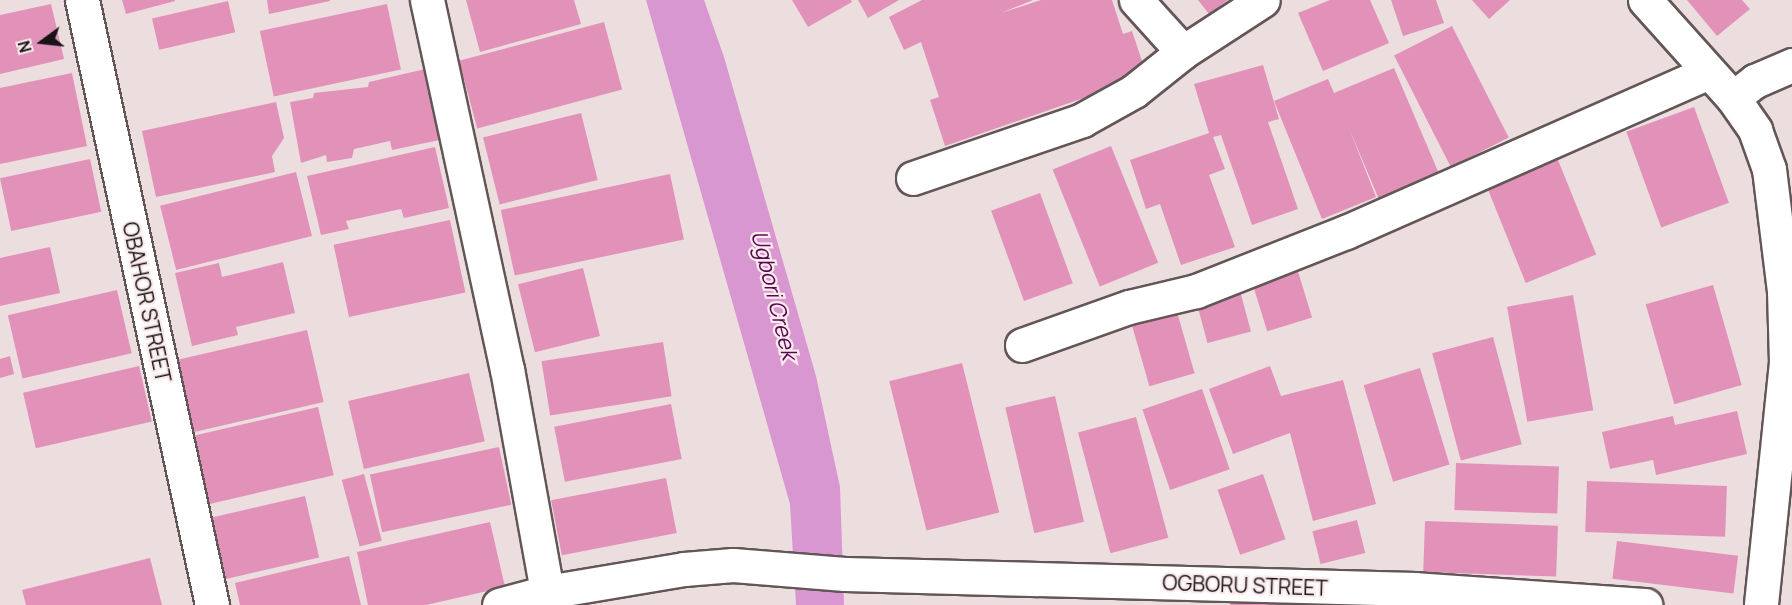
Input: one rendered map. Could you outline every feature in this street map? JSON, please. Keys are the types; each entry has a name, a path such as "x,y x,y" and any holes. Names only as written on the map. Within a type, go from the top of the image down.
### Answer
{"street":[{"name":"OBAHOR STREET","path":"82,0 212,605"},
{"path":"427,0 504,358 547,592"},
{"path":"1136,0 1183,51"},
{"path":"913,178 1082,120 1134,91 1183,51 1263,0"},
{"path":"1645,0 1707,73 1733,98 1755,130 1768,169 1784,291 1786,362 1761,605"},
{"path":"1733,98 1755,81 1792,65"},
{"path":"1022,345 1129,307 1196,291 1282,257 1454,187 1707,73"},
{"name":"OGBORU STREET","path":"499,605 547,592 684,569 733,565 845,574 1645,605"}],"water":[{"name":"Ugbori Creek","path":"646,0 704,0 724,57 816,376 840,487 844,605 796,605 790,504"}],"building":[{"path":"122,0 175,0 175,1 126,14"},
{"path":"267,0 330,0 330,1 269,14"},
{"path":"466,0 574,0 581,24 480,52"},
{"path":"792,0 851,0 852,2 808,27"},
{"path":"858,0 899,0 868,18"},
{"path":"922,0 1033,0 1001,13 1041,0 1112,0 1123,34 1132,31 1147,76 945,146 930,100 939,97 921,42 904,50 889,17"},
{"path":"1198,0 1228,0 1209,14"},
{"path":"1330,0 1370,0 1389,43 1323,71 1298,13"},
{"path":"1391,0 1436,0 1444,23 1403,36"},
{"path":"1472,0 1510,0 1489,19"},
{"path":"1687,0 1742,0 1750,9 1717,36"},
{"path":"228,1 235,32 159,50 152,19"},
{"path":"51,4 64,59 0,74 0,15"},
{"path":"387,4 401,70 274,97 260,31"},
{"path":"604,22 622,90 477,128 459,61"},
{"path":"1452,26 1509,137 1451,167 1394,56"},
{"path":"1263,65 1279,119 1268,122 1298,209 1252,225 1221,135 1213,137 1225,169 1209,175 1235,247 1181,265 1160,204 1146,209 1130,160 1209,133 1194,84"},
{"path":"434,67 449,138 392,150 390,141 354,149 352,158 327,162 326,155 301,163 290,102 313,98 314,93 368,87 369,82"},
{"path":"1394,68 1440,176 1380,202 1349,128 1376,197 1322,219 1274,101 1328,79 1334,93"},
{"path":"72,73 87,146 0,164 0,88"},
{"path":"276,102 284,138 272,156 275,172 156,197 142,131"},
{"path":"1694,107 1729,203 1661,227 1626,132"},
{"path":"581,113 598,180 500,204 483,137"},
{"path":"1111,146 1158,263 1100,286 1053,170"},
{"path":"435,147 449,208 404,218 401,209 346,221 349,229 321,235 307,176"},
{"path":"90,159 101,212 11,231 0,178"},
{"path":"1558,160 1596,255 1526,283 1488,188"},
{"path":"296,172 312,236 176,270 160,206"},
{"path":"670,174 684,240 515,276 501,210"},
{"path":"1040,193 1073,283 1024,301 991,211"},
{"path":"450,220 465,292 349,317 334,245"},
{"path":"50,247 60,293 0,306 0,258"},
{"path":"283,262 295,313 236,327 238,335 192,346 175,273 219,263 222,277"},
{"path":"1296,265 1312,318 1267,331 1251,279"},
{"path":"583,268 600,336 535,352 518,284"},
{"path":"1713,285 1742,385 1674,404 1646,304"},
{"path":"1239,287 1251,331 1207,343 1196,299"},
{"path":"117,290 132,353 22,379 8,315"},
{"path":"1573,295 1593,410 1527,422 1507,307"},
{"path":"1175,305 1195,373 1149,386 1130,318"},
{"path":"307,330 324,402 192,432 175,360"},
{"path":"1493,337 1522,444 1461,461 1432,353"},
{"path":"663,342 672,396 550,416 542,361"},
{"path":"10,356 14,374 0,378 0,359"},
{"path":"962,363 999,512 926,531 889,381"},
{"path":"139,366 152,422 36,448 23,393"},
{"path":"1270,366 1281,396 1343,380 1376,504 1313,521 1290,433 1233,454 1209,389"},
{"path":"1420,368 1450,465 1393,482 1364,385"},
{"path":"469,373 485,441 364,469 348,401"},
{"path":"1202,389 1230,469 1170,490 1142,410"},
{"path":"1055,396 1084,522 1034,533 1005,407"},
{"path":"671,404 682,459 565,482 554,427"},
{"path":"318,407 334,475 205,505 189,437"},
{"path":"1737,411 1747,454 1656,475 1653,460 1610,469 1602,432 1673,416 1675,425"},
{"path":"1136,417 1168,538 1110,553 1078,433"},
{"path":"499,447 511,505 382,532 370,474"},
{"path":"1456,463 1559,467 1557,514 1454,510"},
{"path":"364,474 382,541 360,547 342,480"},
{"path":"1263,474 1285,539 1240,555 1218,490"},
{"path":"666,478 677,533 562,555 551,500"},
{"path":"1587,481 1727,486 1725,537 1585,532"},
{"path":"305,496 319,557 223,580 209,518"},
{"path":"1357,520 1365,553 1321,564 1312,531"},
{"path":"1425,521 1558,526 1556,577 1423,572"},
{"path":"490,522 505,587 426,605 368,605 357,552"},
{"path":"1617,541 1738,556 1733,594 1612,579"},
{"path":"349,556 361,605 240,605 235,583"},
{"path":"150,558 162,605 26,605 22,590"},
{"path":"1230,597 1292,601 1292,605 1230,605"}]}
